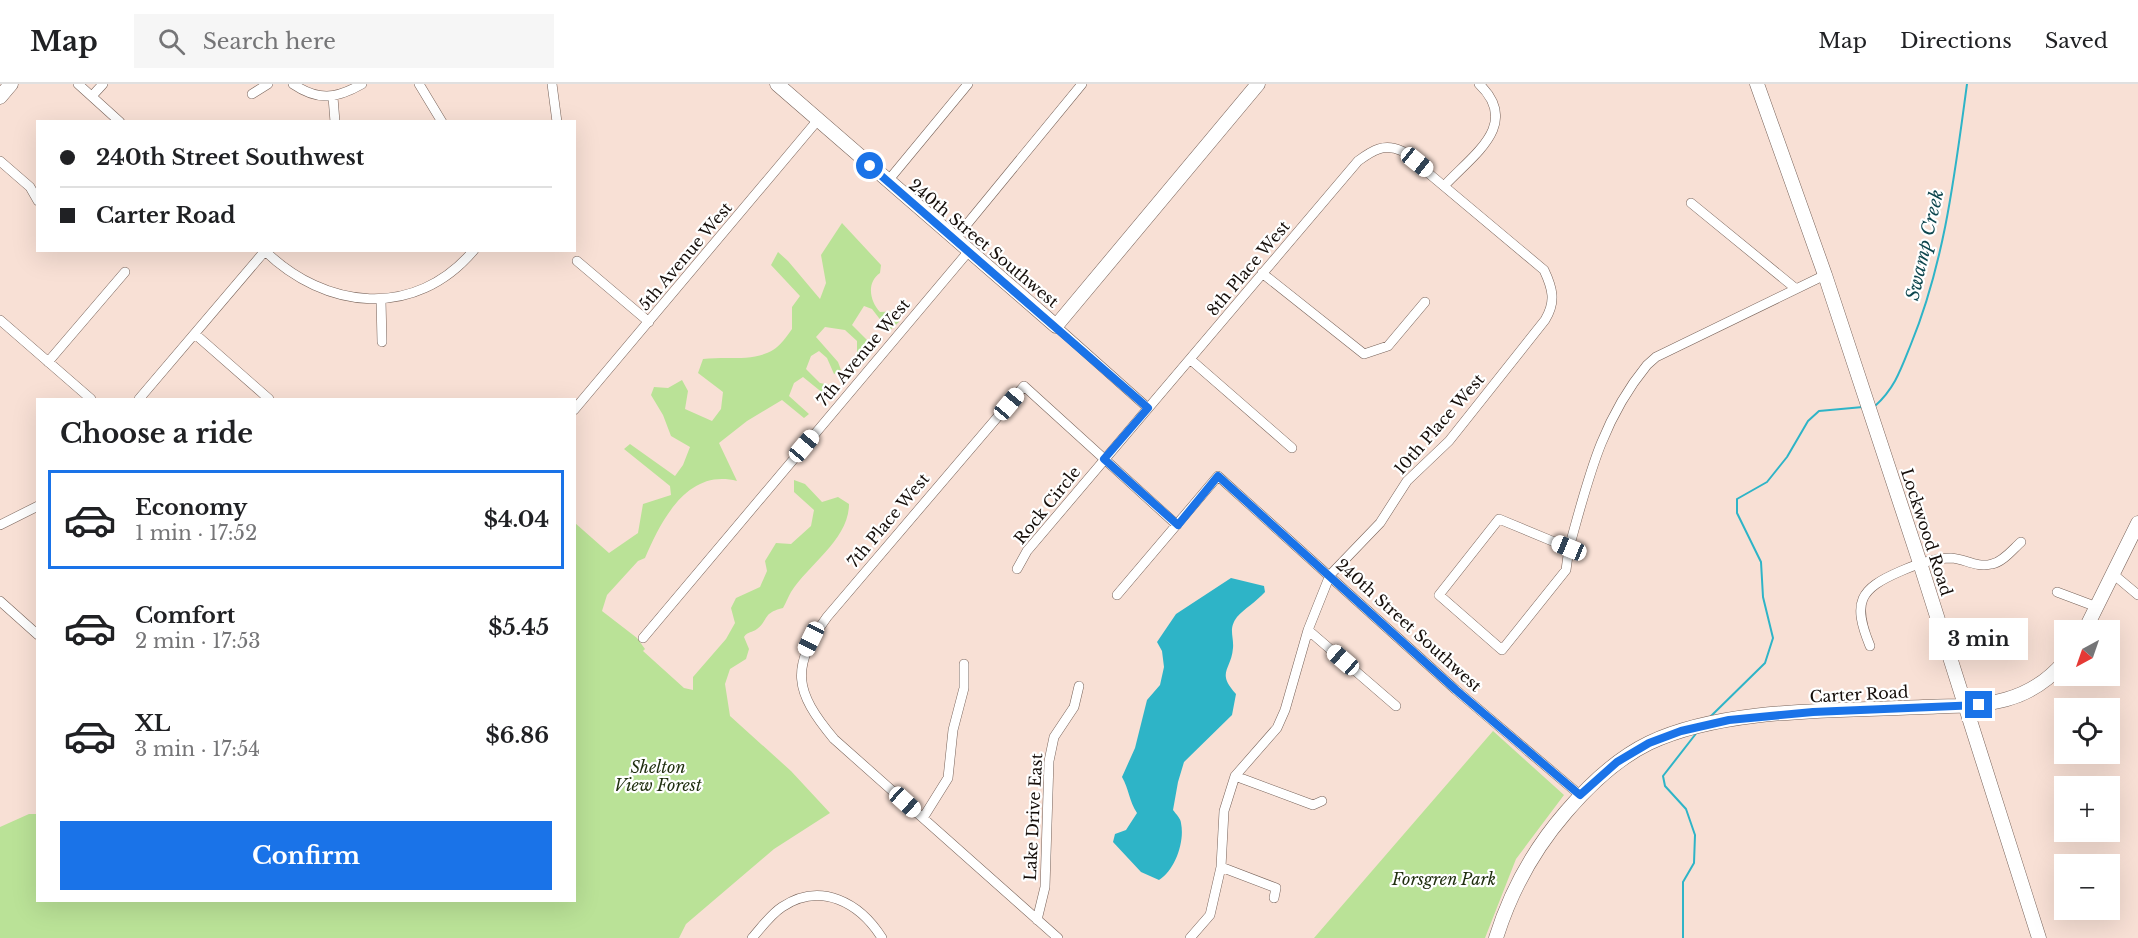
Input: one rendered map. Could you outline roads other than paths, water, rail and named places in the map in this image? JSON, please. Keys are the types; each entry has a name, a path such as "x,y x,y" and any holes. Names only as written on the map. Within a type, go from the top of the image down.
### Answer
{"street":[{"path":"0,97 11,84"},
{"path":"78,84 118,120"},
{"path":"92,96 102,84"},
{"path":"252,94 268,84"},
{"path":"293,84 313,96 333,97 362,84"},
{"path":"419,84 441,120"},
{"path":"552,84 557,120"},
{"name":"240th Street Southwest","path":"777,84 1148,408"},
{"path":"887,182 968,84"},
{"path":"954,240 1082,84"},
{"path":"1056,326 1258,84"},
{"path":"1445,185 1496,128 1497,113 1491,95 1479,84"},
{"name":"Lockwood Road","path":"1757,84 1825,275 1967,706 2039,938"},
{"path":"333,97 335,120"},
{"name":"5th Avenue West","path":"576,408 817,121"},
{"name":"8th Place West","path":"1148,408 1358,161 1373,150 1392,146 1402,151 1445,185"},
{"path":"0,161 30,187 36,198"},
{"name":"10th Place West","path":"1330,575 1380,523 1407,481 1449,441 1545,320 1554,301 1551,284 1544,270 1445,185"},
{"path":"1691,203 1795,288"},
{"path":"140,398 263,252"},
{"path":"265,252 289,273 315,288 352,299 381,300 431,285 450,273 472,252"},
{"name":"7th Avenue West","path":"643,638 968,252"},
{"path":"577,261 649,322"},
{"path":"48,362 125,272"},
{"path":"1262,273 1365,354 1388,346 1425,302"},
{"path":"1569,548 1499,519 1438,595 1502,650 1566,570 1569,548 1591,468 1606,426 1638,376 1656,357 1825,275"},
{"path":"381,300 382,342"},
{"path":"0,320 90,398"},
{"path":"195,334 268,398"},
{"path":"1191,360 1292,448"},
{"name":"7th Place West","path":"922,818 834,739 818,720 802,687 801,670 804,654 827,617 1024,386 1104,459"},
{"name":"Rock Circle","path":"1017,569 1027,551 1148,408"},
{"path":"1104,459 1178,525 1118,595"},
{"name":"240th Street Southwest","path":"1178,525 1218,476 1456,690 1580,795"},
{"path":"0,525 36,507"},
{"path":"2090,620 2138,523"},
{"path":"1870,646 1860,623 1861,609 1868,589 1875,582 1920,563 1952,558 1980,566 1990,565 1998,562 2021,542"},
{"path":"2113,574 2138,595"},
{"path":"1190,938 1210,915 1221,867 1224,811 1234,776 1277,728 1286,710 1308,630 1330,575"},
{"path":"2057,592 2097,607"},
{"path":"0,602 36,633"},
{"path":"1308,630 1396,706"},
{"path":"964,664 964,688 953,730 948,778 922,818 1058,938"},
{"name":"Carter Road","path":"1496,938 1524,868 1538,846 1580,795 1617,762 1649,743 1681,731 1729,720 1813,712 1991,704 2024,694 2043,684 2054,672"},
{"name":"Lake Drive East","path":"1036,920 1046,886 1049,761 1054,737 1074,707 1079,686"},
{"path":"1234,776 1312,805 1322,801"},
{"path":"1221,867 1276,888 1274,898"},
{"path":"752,938 782,906 807,898 828,897 850,903 868,917 882,938"}],"water":[{"path":"1231,578 1264,586 1265,592 1237,617 1233,625 1232,656 1226,671 1227,681 1236,694 1232,715 1184,762 1173,810 1181,821 1182,839 1174,863 1159,880 1141,872 1113,842 1115,834 1126,830 1137,813 1122,777 1135,748 1147,700 1160,685 1164,667 1162,651 1157,642 1176,614"}],"waterway":[{"name":"Swamp Creek","path":"1875,406 1893,385 1923,313 1947,216 1967,84"},
{"name":"Swamp Creek","path":"1709,718 1765,663 1773,638 1763,597 1761,562 1737,513 1737,499 1767,482 1787,457 1808,421 1819,411 1863,407"},
{"name":"Swamp Creek","path":"1683,938 1683,882 1694,863 1695,835 1686,809 1665,786 1663,776 1698,731"}],"park label":[{"name":"Shelton View Forest","path":"658,776"},
{"name":"Forsgren Park","path":"1444,879"}]}
